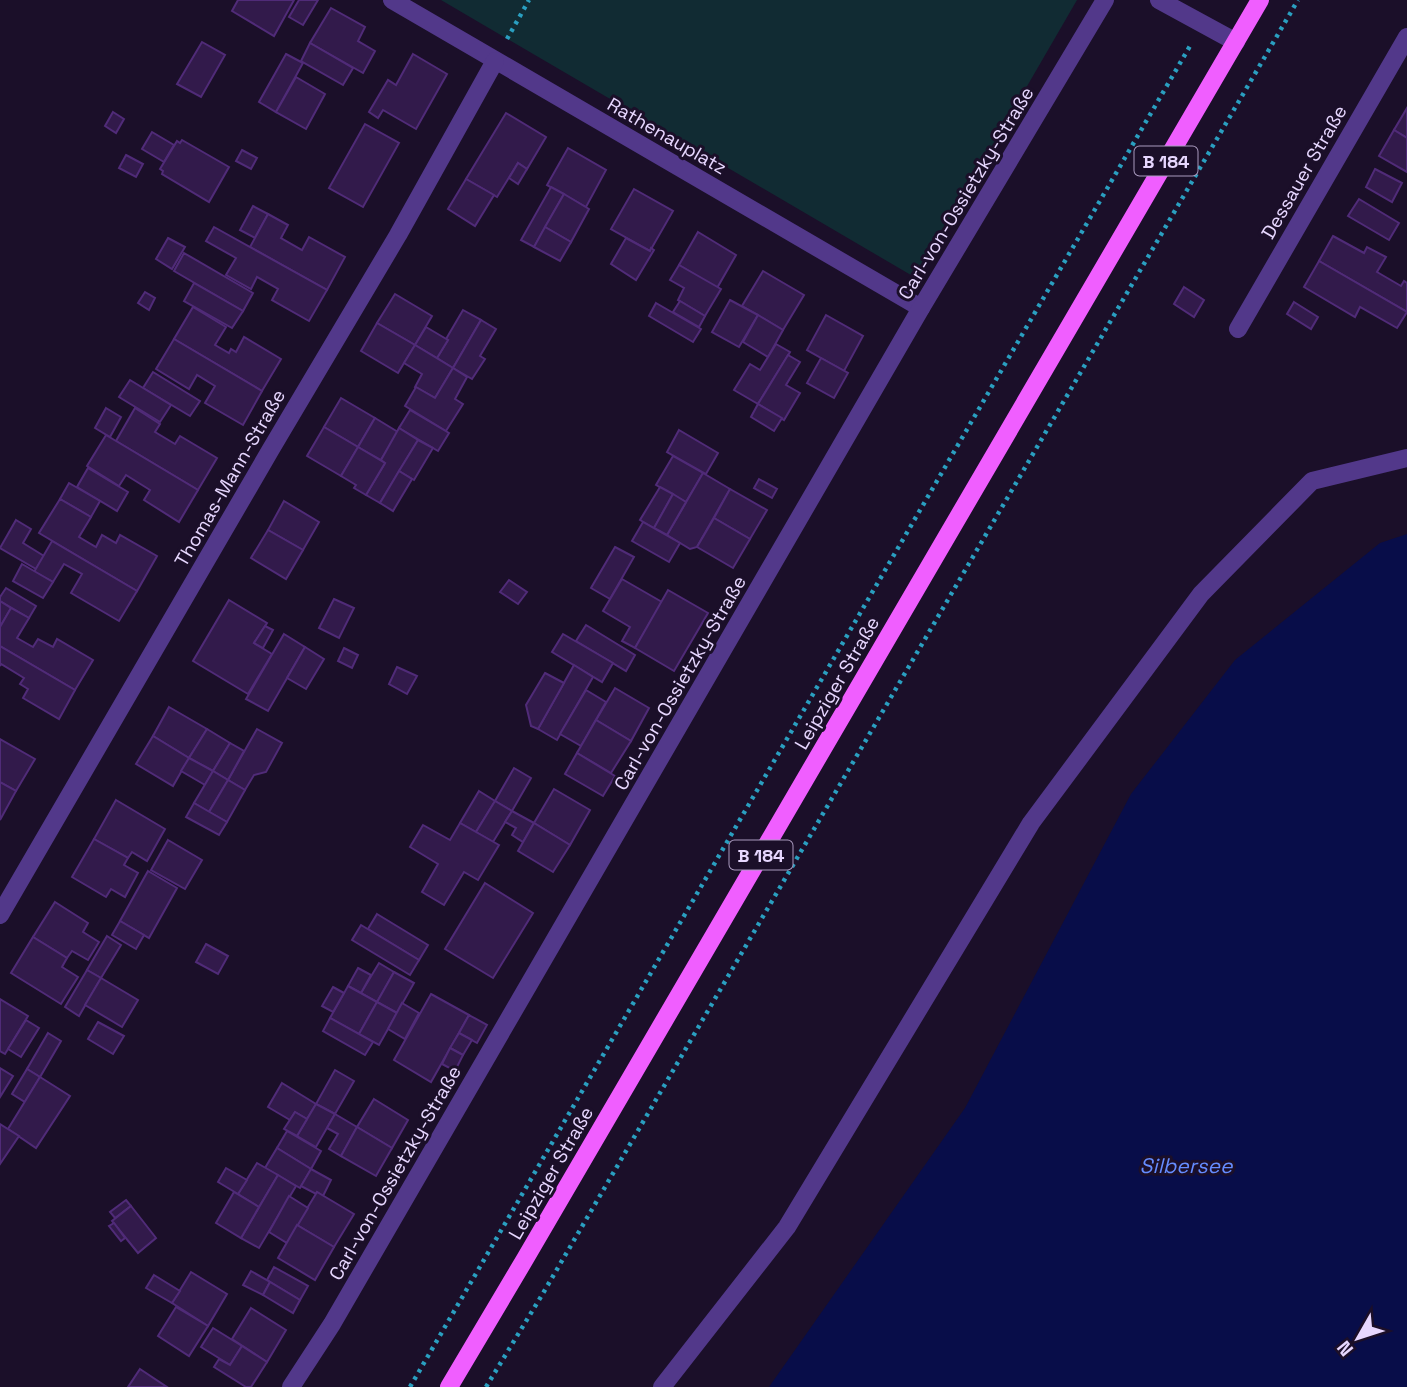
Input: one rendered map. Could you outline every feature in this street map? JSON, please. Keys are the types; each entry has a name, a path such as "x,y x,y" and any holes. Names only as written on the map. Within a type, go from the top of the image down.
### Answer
{"main road":[{"name":"Leipziger Straße","path":"449,1387 1260,0"}],"street":[{"name":"Rathenauplatz","path":"392,0 921,308"},
{"name":"Carl-von-Ossietzky-Straße","path":"291,1387 332,1324 921,308 1105,0"},
{"path":"1159,0 1236,42"},
{"name":"Dessauer Straße","path":"1238,329 1407,37"},
{"name":"Thomas-Mann-Straße","path":"0,915 398,235 495,61"},
{"path":"662,1387 787,1227 1031,823 1201,594 1312,481 1407,458"}],"path":[{"path":"516,23 529,0"},
{"path":"486,1387 1298,0"},
{"path":"410,1387 1203,23"}],"shaded area":[{"path":"441,0 1077,0 916,278"}],"water":[{"name":"Silbersee","path":"1407,534 1407,1387 769,1387 965,1108 1131,794 1235,660 1380,543"}],"building":[{"path":"238,0 294,0 274,36 232,11"},
{"path":"299,0 318,0 303,25 289,17"},
{"path":"331,8 365,27 358,41 375,51 363,73 310,43"},
{"path":"202,42 225,55 201,97 177,84"},
{"path":"310,43 353,68 343,85 301,61"},
{"path":"286,54 303,63 276,112 259,102"},
{"path":"413,54 447,74 416,129 383,110 378,118 369,112 388,80 396,85"},
{"path":"296,77 325,94 306,129 276,112"},
{"path":"1407,108 1407,138 1394,130"},
{"path":"113,112 124,119 116,133 105,126"},
{"path":"506,113 546,137 527,169 518,163 497,197 466,179"},
{"path":"365,124 399,143 363,207 329,188"},
{"path":"1394,130 1407,138 1407,172 1379,156"},
{"path":"152,132 174,145 164,162 142,149"},
{"path":"182,140 229,167 209,202 162,174 160,169 177,141 180,143"},
{"path":"568,148 606,170 586,207 547,185"},
{"path":"242,150 257,158 251,169 236,161"},
{"path":"126,155 143,164 136,177 119,168"},
{"path":"518,163 527,169 518,184 509,178"},
{"path":"1375,169 1402,183 1392,202 1366,187"},
{"path":"466,179 494,195 475,226 448,209"},
{"path":"551,187 564,194 534,247 521,240"},
{"path":"634,189 673,211 650,251 611,229"},
{"path":"564,194 589,209 571,242 545,227"},
{"path":"1359,199 1399,223 1389,240 1348,216"},
{"path":"253,206 268,214 255,238 240,230"},
{"path":"268,214 288,225 281,238 302,250 309,237 345,257 327,290 250,247"},
{"path":"214,227 327,290 309,321 272,300 278,289 257,277 251,289 226,275 236,258 206,241"},
{"path":"545,227 571,242 560,261 534,247"},
{"path":"698,232 736,255 717,288 679,265"},
{"path":"1333,236 1364,253 1367,247 1386,257 1377,272 1401,286 1404,281 1407,283 1407,312 1319,261"},
{"path":"168,238 185,247 172,269 156,259"},
{"path":"626,238 650,251 651,248 654,250 636,280 611,264"},
{"path":"184,253 253,293 243,311 174,271"},
{"path":"1319,261 1407,312 1397,328 1360,307 1355,317 1304,287"},
{"path":"679,265 721,289 705,316 678,300 684,288 670,280"},
{"path":"763,271 804,295 783,330 742,306"},
{"path":"194,283 243,311 232,328 184,301"},
{"path":"1184,287 1204,300 1194,317 1174,304"},
{"path":"145,292 155,298 149,310 138,303"},
{"path":"395,294 432,316 415,345 377,323"},
{"path":"730,300 758,315 739,347 712,332"},
{"path":"680,301 705,316 699,327 673,312"},
{"path":"1294,302 1318,317 1311,329 1287,314"},
{"path":"656,303 701,329 693,342 649,316"},
{"path":"193,307 226,327 215,345 229,353 231,349 236,352 244,337 281,359 262,391 174,339"},
{"path":"463,310 481,320 453,368 437,358"},
{"path":"758,315 783,330 768,357 743,342"},
{"path":"826,315 863,336 844,371 807,350"},
{"path":"481,320 496,329 480,356 485,359 472,379 453,368"},
{"path":"377,323 415,345 398,373 361,351"},
{"path":"426,327 448,340 437,358 415,345"},
{"path":"174,339 262,391 243,425 205,403 215,386 197,375 189,389 156,369"},
{"path":"776,344 790,352 758,404 734,390 750,364 760,370"},
{"path":"415,345 453,368 435,398 415,387 422,374 404,363"},
{"path":"788,355 800,362 786,385 800,393 784,420 758,404"},
{"path":"821,358 848,373 834,398 807,383"},
{"path":"453,368 467,377 455,399 463,404 446,431 405,406 416,387 435,398"},
{"path":"153,372 200,401 190,416 143,388"},
{"path":"130,380 171,405 160,422 119,397"},
{"path":"341,398 375,418 358,447 324,427"},
{"path":"758,404 782,418 774,431 751,417"},
{"path":"106,408 121,417 110,437 95,428"},
{"path":"135,408 160,424 155,432 175,444 180,436 217,458 198,490 116,441"},
{"path":"410,410 449,433 438,451 399,428"},
{"path":"375,418 398,432 381,460 358,447"},
{"path":"324,427 358,447 341,476 307,456"},
{"path":"399,428 418,440 380,503 366,495 385,463 381,460"},
{"path":"679,430 718,453 706,474 667,452"},
{"path":"106,435 198,490 179,522 144,500 150,490 126,475 119,486 87,466"},
{"path":"418,440 433,448 414,480 399,471"},
{"path":"358,447 385,463 366,495 341,476"},
{"path":"673,456 703,473 686,502 656,485"},
{"path":"88,468 128,492 117,511 77,487"},
{"path":"399,471 412,479 393,511 380,503"},
{"path":"703,473 730,489 697,547 690,549 667,535"},
{"path":"759,479 777,489 772,498 754,488"},
{"path":"69,483 100,501 91,517 60,499"},
{"path":"660,487 673,494 654,528 640,520"},
{"path":"730,489 767,510 750,539 714,518"},
{"path":"673,494 686,502 667,535 654,528"},
{"path":"60,499 91,517 79,537 96,547 102,535 116,543 120,535 157,556 137,591 39,533"},
{"path":"284,501 319,522 303,550 268,530"},
{"path":"714,518 750,539 733,568 697,547"},
{"path":"16,520 31,529 23,543 44,556 36,569 0,548"},
{"path":"643,522 680,543 669,562 632,541"},
{"path":"268,530 303,550 286,579 251,558"},
{"path":"52,541 137,591 119,621 71,593 82,574 64,564 53,582 34,572"},
{"path":"615,547 634,557 610,599 591,588"},
{"path":"22,564 53,582 43,598 13,581"},
{"path":"622,579 662,602 635,648 622,641 630,627 603,611"},
{"path":"509,580 527,592 518,604 500,592"},
{"path":"6,588 36,606 29,618 0,601"},
{"path":"668,590 708,613 674,671 635,648"},
{"path":"334,599 354,608 339,638 319,628"},
{"path":"229,600 267,623 254,643 272,654 248,694 193,661"},
{"path":"0,601 11,608 0,627"},
{"path":"11,608 29,618 17,638 33,647 38,639 53,647 57,639 93,660 75,690 0,646 0,627"},
{"path":"586,625 635,655 626,671 576,641"},
{"path":"265,626 273,630 263,648 254,643"},
{"path":"284,634 305,647 268,711 246,699"},
{"path":"563,634 613,663 602,682 552,652"},
{"path":"0,646 75,690 59,719 23,698 28,689 20,684 24,678 1,664 0,666"},
{"path":"305,647 324,659 306,689 287,678"},
{"path":"344,648 358,655 352,668 338,661"},
{"path":"574,665 593,677 557,740 538,729"},
{"path":"397,667 417,676 407,694 389,684"},
{"path":"545,673 564,683 538,729 531,726 526,705"},
{"path":"615,688 649,708 631,741 596,720"},
{"path":"586,690 606,702 581,746 560,734"},
{"path":"169,707 207,729 189,758 153,736"},
{"path":"596,720 631,741 611,773 577,753"},
{"path":"207,729 230,743 213,771 189,758"},
{"path":"257,729 282,743 266,772 254,775 245,790 228,780"},
{"path":"153,736 189,758 173,786 136,764"},
{"path":"0,739 35,759 16,791 0,782"},
{"path":"230,743 244,751 228,780 213,771"},
{"path":"577,753 615,776 603,796 565,774"},
{"path":"189,758 213,771 205,785 181,771"},
{"path":"514,768 531,778 512,811 495,801"},
{"path":"213,771 228,780 209,812 194,803"},
{"path":"228,780 245,790 227,822 209,812"},
{"path":"0,782 16,791 0,820"},
{"path":"554,789 590,810 570,845 534,823"},
{"path":"479,791 495,801 476,832 460,823"},
{"path":"116,800 165,829 147,861 132,852 128,858 94,839"},
{"path":"495,801 512,811 493,842 476,832"},
{"path":"194,803 227,822 219,835 186,817"},
{"path":"512,811 534,823 523,842 512,835 516,828 505,822"},
{"path":"460,823 499,845 478,880 464,872 444,905 422,892 438,864 410,847 423,825 450,840"},
{"path":"534,823 570,845 553,872 518,851"},
{"path":"94,839 128,858 124,865 138,873 125,897 111,889 106,897 72,877"},
{"path":"168,840 202,860 185,889 151,870"},
{"path":"148,871 177,888 149,938 120,921"},
{"path":"485,883 533,913 493,978 445,949"},
{"path":"55,902 88,923 83,932 99,942 88,960 72,951 67,958 33,937"},
{"path":"377,914 428,945 419,960 368,929"},
{"path":"120,921 144,935 136,949 112,935"},
{"path":"361,925 419,960 410,975 352,940"},
{"path":"107,936 121,945 101,978 87,970"},
{"path":"33,937 67,958 62,967 78,977 61,1004 11,973"},
{"path":"206,944 228,956 218,974 196,962"},
{"path":"379,963 394,972 377,1002 361,993"},
{"path":"358,968 371,975 361,993 348,986"},
{"path":"87,970 101,978 79,1016 65,1007"},
{"path":"394,972 414,983 397,1013 377,1002"},
{"path":"101,978 138,1000 122,1027 85,1005"},
{"path":"348,986 377,1002 359,1034 330,1018"},
{"path":"333,987 344,993 333,1012 322,1006"},
{"path":"431,994 469,1015 431,1082 394,1060"},
{"path":"0,999 28,1016 5,1054 0,1051"},
{"path":"377,1002 397,1013 379,1045 359,1034"},
{"path":"402,1003 419,1013 405,1039 388,1029"},
{"path":"469,1015 487,1025 477,1043 459,1033"},
{"path":"330,1018 373,1042 365,1055 323,1031"},
{"path":"26,1020 39,1028 21,1057 8,1049"},
{"path":"98,1022 124,1036 113,1054 88,1039"},
{"path":"48,1033 61,1041 40,1077 27,1069"},
{"path":"459,1033 472,1040 463,1055 450,1048"},
{"path":"450,1048 463,1055 455,1071 442,1064"},
{"path":"0,1068 13,1076 0,1097"},
{"path":"27,1069 40,1077 25,1102 12,1094"},
{"path":"335,1070 354,1081 335,1114 316,1104"},
{"path":"40,1077 70,1096 36,1148 8,1129"},
{"path":"282,1083 316,1104 307,1119 295,1112 290,1120 268,1107"},
{"path":"374,1099 408,1120 392,1148 357,1127"},
{"path":"316,1104 335,1114 316,1147 297,1136"},
{"path":"295,1112 307,1119 297,1136 284,1129"},
{"path":"335,1114 357,1127 341,1156 329,1149 338,1134 327,1128"},
{"path":"0,1124 19,1136 0,1164"},
{"path":"357,1127 392,1148 376,1176 341,1156"},
{"path":"287,1131 321,1151 311,1169 277,1148"},
{"path":"277,1148 311,1169 300,1188 265,1168"},
{"path":"257,1163 278,1175 259,1207 238,1194"},
{"path":"226,1168 247,1180 238,1194 218,1182"},
{"path":"311,1169 331,1180 323,1196 301,1186"},
{"path":"278,1175 296,1186 259,1248 241,1238"},
{"path":"234,1192 259,1207 241,1238 216,1223"},
{"path":"317,1192 354,1214 334,1247 297,1225"},
{"path":"289,1196 308,1208 287,1243 269,1232"},
{"path":"126,1200 131,1206 115,1218 110,1212"},
{"path":"131,1206 156,1238 138,1253 112,1221"},
{"path":"114,1223 125,1238 121,1241 109,1226"},
{"path":"297,1225 334,1247 315,1280 278,1258"},
{"path":"274,1267 308,1286 300,1300 267,1280"},
{"path":"251,1271 270,1282 263,1295 243,1285"},
{"path":"191,1272 227,1294 208,1326 172,1303"},
{"path":"154,1275 180,1291 172,1303 146,1288"},
{"path":"270,1282 300,1300 293,1313 263,1295"},
{"path":"176,1307 208,1326 189,1356 158,1336"},
{"path":"251,1308 286,1330 267,1362 232,1339"},
{"path":"213,1328 242,1346 230,1365 201,1347"},
{"path":"242,1346 267,1362 251,1387 246,1387 214,1367 219,1359 230,1365"},
{"path":"140,1369 167,1387 128,1387"}]}
